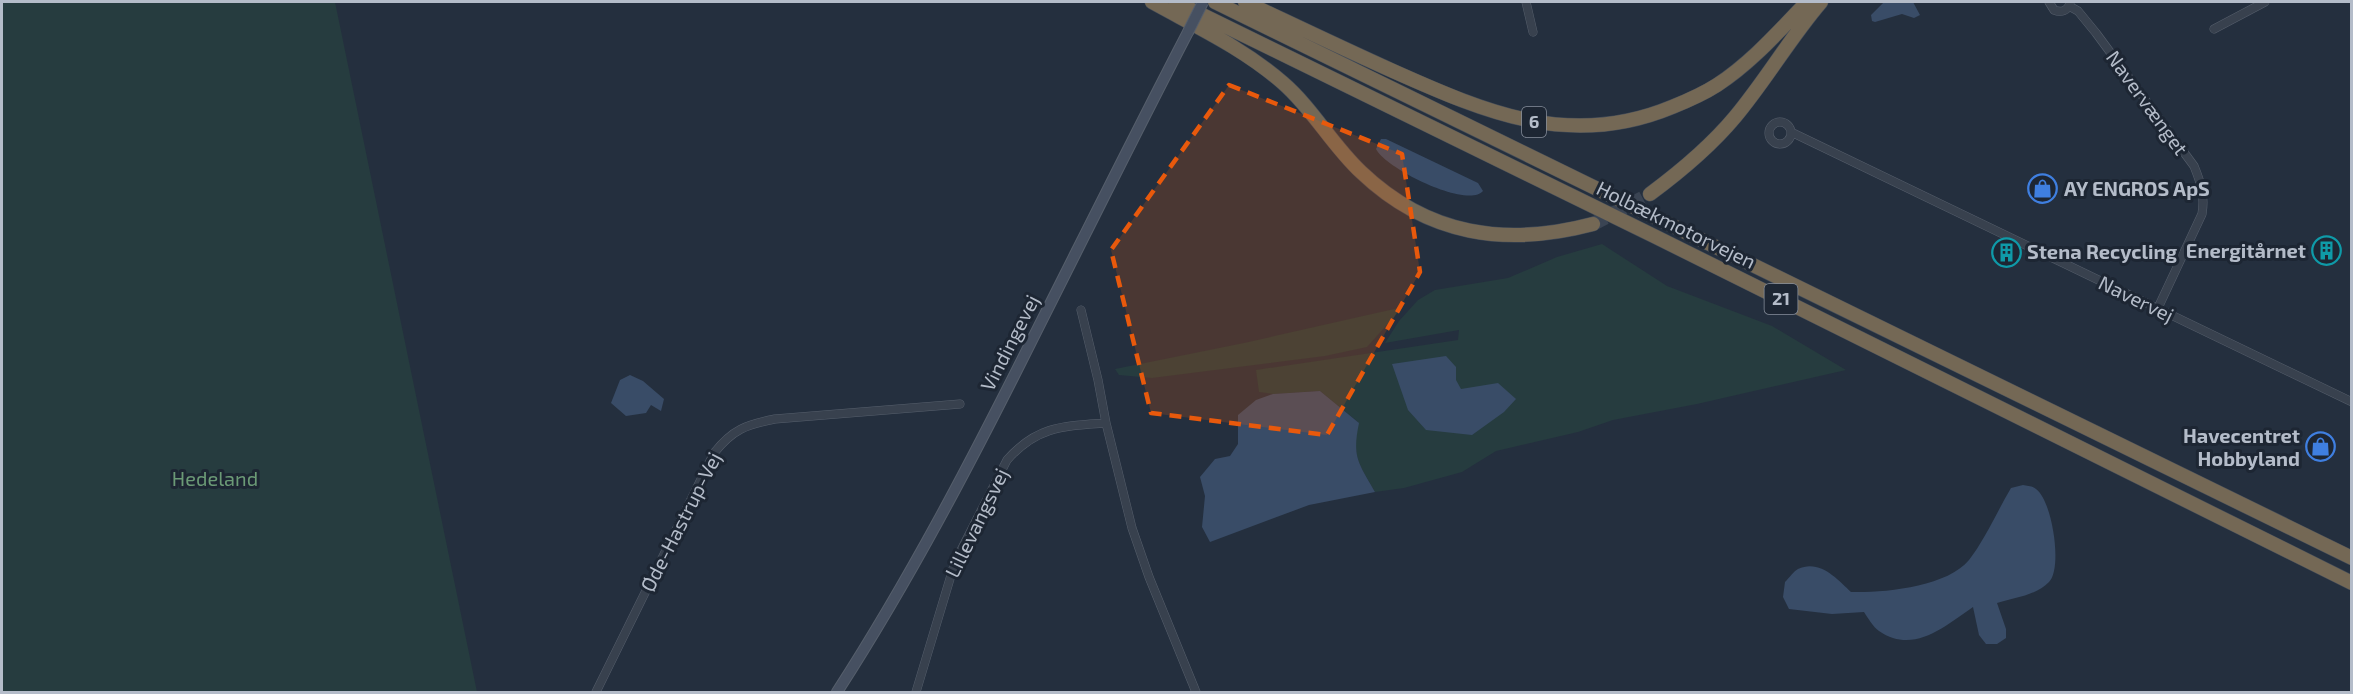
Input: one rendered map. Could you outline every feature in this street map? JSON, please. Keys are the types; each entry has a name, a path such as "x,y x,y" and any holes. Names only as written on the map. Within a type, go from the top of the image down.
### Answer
{"highway":[{"path":"1152,2 1204,28 1251,57 1276,78 1360,171 1387,195 1415,213 1452,227 1489,234 1528,236 1561,232 1593,224"},
{"name":"Holbækmotorvejen","path":"1176,2 1665,241 2352,583"},
{"name":"Holbækmotorvejen","path":"1215,2 2352,558"},
{"name":"6","path":"1245,2 1446,95 1493,112 1540,124 1576,127 1615,124 1648,117 1716,86 1742,67 1806,2"},
{"path":"1650,194 1682,170 1718,137 1821,2"}],"main road":[{"name":"Vindingevej","path":"837,693 880,624 962,477 1203,2"}],"street":[{"path":"1526,2 1533,32"},
{"name":"Navervænget","path":"2049,2 2051,8 2057,11 2064,11 2070,4 2078,11 2194,166 2199,178 2203,196 2202,214 2157,310"},
{"path":"2214,30 2265,2"},
{"name":"Navervej","path":"1791,132 2352,402"},
{"path":"1081,310 1132,528 1149,577 1196,693"},
{"name":"Øde-Hastrup-Vej","path":"596,693 714,453 727,436 747,425 775,419 960,404"},
{"name":"Lillevangsvej","path":"916,693 955,562 1007,460 1018,447 1033,436 1048,430 1064,426 1106,423"}],"highlighted area":[{"path":"1229,85 1402,154 1420,272 1327,435 1151,413 1111,250"}],"green space":[{"name":"Hedeland","path":"2,2 335,2 477,692 2,692"},
{"path":"1602,244 1667,286 1772,326 1846,370 1697,404 1613,420 1578,432 1496,451 1462,472 1404,488 1375,492 1356,452 1358,422 1320,391 1273,394 1259,392 1256,370 1458,340 1459,330 1385,343 1399,321 1418,300 1435,290 1508,278 1557,257"},
{"path":"1403,307 1367,347 1325,356 1152,378 1119,375 1115,369 1244,343"}],"water":[{"path":"1884,2 1913,2 1920,15 1914,18 1902,14 1872,21 1871,15"},
{"path":"1381,139 1386,139 1478,183 1483,191 1475,195 1461,195 1445,191 1410,176 1395,167 1376,149"},
{"path":"1446,356 1456,367 1456,380 1461,389 1498,383 1516,399 1504,412 1472,435 1426,430 1408,410 1392,364"},
{"path":"630,375 643,381 664,399 661,411 651,405 646,413 626,416 611,403 620,380"},
{"path":"1320,391 1359,423 1356,444 1358,459 1375,492 1309,505 1210,542 1202,527 1205,496 1200,477 1215,459 1230,456 1238,444 1238,415 1256,400 1273,394"},
{"path":"2023,485 2036,489 2047,506 2054,534 2055,563 2053,574 2044,586 2025,596 1997,603 2006,629 2006,638 1997,644 1986,644 1979,635 1973,607 1929,635 1905,640 1892,638 1879,631 1864,612 1832,614 1789,609 1783,597 1785,582 1796,570 1806,567 1821,568 1851,592 1914,587 1946,577 1959,569 1975,552 2011,488"}],"tunnel":[{"path":"1593,224 1650,194"}],"place":[{"name":"AY ENGROS ApS","path":"2043,189"},
{"name":"Energitårnet","path":"2327,251"},
{"name":"Stena Recycling","path":"2006,252"},
{"name":"Havecentret Hobbyland","path":"2321,447"}]}
